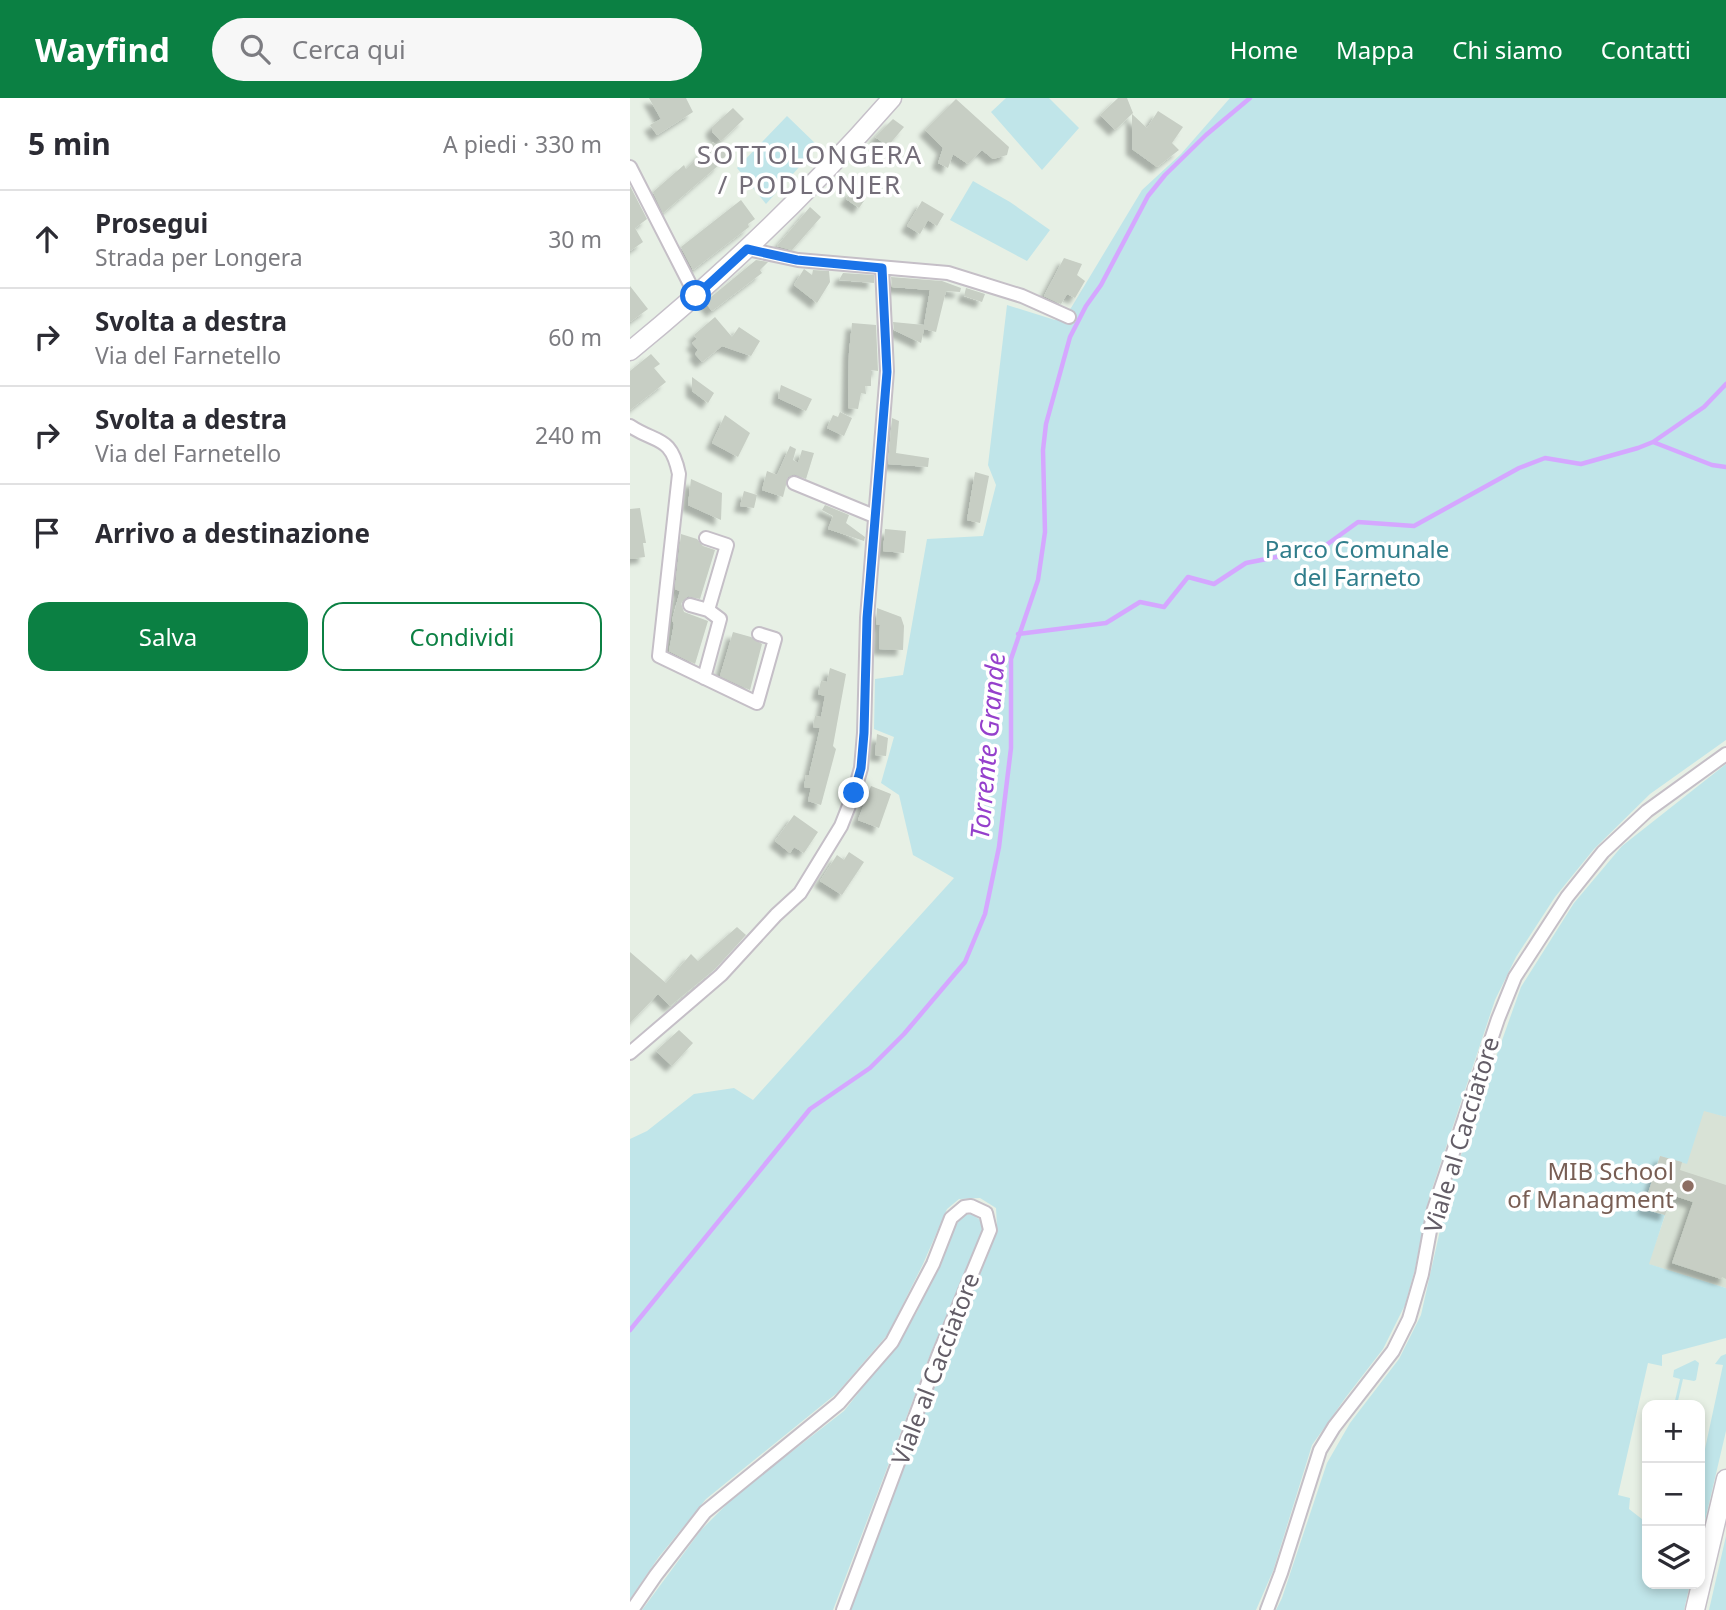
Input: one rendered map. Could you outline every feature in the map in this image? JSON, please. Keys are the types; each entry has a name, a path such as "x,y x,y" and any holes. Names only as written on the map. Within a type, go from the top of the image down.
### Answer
{"street":[{"path":"630,351 747,249 811,186 885,100"},
{"path":"630,167 696,296"},
{"path":"747,249 797,260 948,273 1021,296 1069,317"},
{"path":"630,1052 721,975 800,893 841,827 861,768 867,618 887,372 882,268"},
{"path":"630,426 664,442 673,454 679,474 659,656 757,703 775,639 759,634"},
{"path":"794,483 874,516"},
{"path":"706,538 727,545 708,610"},
{"path":"690,605 708,610 720,619 704,678"},
{"name":"Viale al Cacciatore","path":"1267,1610 1320,1450 1334,1427 1393,1351 1409,1319 1422,1274 1434,1209 1497,1019 1516,977 1567,897 1603,852 1647,811 1726,754"},
{"name":"Viale al Cacciatore","path":"632,1610 705,1512 848,1393 892,1342 933,1264 951,1218 964,1208 971,1206 981,1209 989,1219 990,1230 938,1356 843,1610"},
{"path":"1695,1610 1726,1479"}],"shaded area":[{"name":"MIB School of Managment","path":"1704,1110 1726,1117 1726,1288 1648,1264 1665,1216 1643,1209 1660,1156"}],"green space":[{"path":"1006,98 1049,98 1079,128 1042,170 991,112"},
{"name":"Parco Comunale del Farneto","path":"1230,98 1726,98 1726,740 1650,794 1594,849 1555,897 1516,957 1495,1000 1429,1198 1405,1305 1383,1349 1312,1445 1273,1571 1256,1610 848,1610 997,1226 996,1208 980,1198 959,1199 947,1209 888,1334 837,1393 706,1499 658,1558 630,1599 630,1139 647,1131 694,1094 734,1088 753,1100 954,878 913,855 899,795 881,783 894,737 874,729 875,679 903,675 927,539 983,536 996,485 988,465 1007,305 1055,320 1071,308 1142,190 1181,154"},
{"path":"787,116 818,146 766,204 737,168"},
{"path":"973,181 1010,202 1050,230 1027,261 950,220"},
{"path":"1726,764 1726,1117 1704,1111 1687,1164 1660,1156 1643,1208 1665,1215 1649,1264 1726,1288 1726,1338 1662,1355 1662,1366 1648,1363 1618,1495 1630,1498 1629,1509 1642,1519 1642,1589 1689,1589 1684,1610 1276,1610 1327,1463 1350,1423 1399,1359 1421,1315 1450,1186 1521,987 1574,903 1622,846"},
{"path":"972,1214 980,1220 983,1227 980,1239 932,1350 833,1610 642,1610 701,1530 736,1495 844,1411 895,1347 917,1312 955,1226 963,1215"},
{"path":"1726,1354 1726,1431 1705,1521 1705,1449 1723,1365 1715,1364"},
{"path":"1695,1360 1699,1363 1696,1380 1683,1379 1678,1400 1675,1400 1680,1379 1673,1377 1674,1370"},
{"path":"1726,1536 1726,1610 1709,1610"}],"building":[{"path":"649,98 686,98 693,112 657,135 650,125 661,119"},
{"path":"1118,98 1127,98 1133,113 1115,130 1100,115"},
{"path":"956,99 1009,147 1007,155 993,159 982,150 968,164 953,154 948,168 938,163 943,148 925,130"},
{"path":"733,108 744,119 721,141 712,132 712,127"},
{"path":"1158,111 1183,127 1172,143 1179,150 1157,167 1132,149 1132,114 1147,128"},
{"path":"893,119 904,127 888,146 875,137"},
{"path":"713,142 727,155 663,213 653,192 684,165 686,169"},
{"path":"630,186 647,219 635,228 643,242 630,251"},
{"path":"853,189 866,198 859,208 846,199"},
{"path":"741,200 755,219 748,224 749,227 693,270 681,247"},
{"path":"922,201 944,214 937,226 928,220 920,234 907,226"},
{"path":"810,207 821,217 792,250 777,246"},
{"path":"1064,258 1082,264 1077,275 1085,281 1075,298 1067,294 1061,304 1044,296"},
{"path":"756,260 768,262 760,270 762,273 712,311 705,302"},
{"path":"804,269 812,275 813,270 829,271 830,282 817,303 794,285"},
{"path":"843,273 874,275 874,283 839,280"},
{"path":"891,277 942,281 961,288 960,292 946,291 936,332 924,329 921,343 894,330 893,322 924,325 930,290 892,287"},
{"path":"630,286 648,309 630,322"},
{"path":"966,288 985,294 982,302 964,296"},
{"path":"715,317 732,337 739,327 760,341 751,356 722,346 702,362 695,354 698,350 692,343 697,339 694,335"},
{"path":"852,323 876,325 878,371 871,370 871,386 865,386 866,394 861,393 858,409 848,408"},
{"path":"651,354 660,364 654,368 666,382 630,410 630,371"},
{"path":"692,377 714,393 708,403 692,391"},
{"path":"781,385 812,399 806,411 778,398"},
{"path":"840,412 852,418 844,436 827,428 833,415 838,417"},
{"path":"725,415 750,433 738,457 712,443"},
{"path":"892,418 899,421 896,453 929,458 928,467 888,464"},
{"path":"790,446 796,449 793,460 798,463 802,450 814,453 806,479 794,474 788,477 783,497 762,490 767,471 777,475"},
{"path":"975,472 989,476 980,523 967,520"},
{"path":"691,479 722,493 721,520 688,505"},
{"path":"744,491 757,495 754,508 740,506"},
{"path":"825,505 849,515 846,523 865,537 864,541 828,529 833,516 822,510"},
{"path":"640,508 646,543 643,543 645,557 630,559 630,509"},
{"path":"885,529 906,531 904,553 883,551"},
{"path":"681,534 697,539 703,546 715,550 700,599 688,596 681,603 684,612 708,621 695,664 669,651 674,624 672,620 680,591 675,589"},
{"path":"877,608 901,617 904,626 903,650 879,649 880,625 876,624"},
{"path":"733,632 751,637 762,644 750,690 720,676"},
{"path":"830,668 846,674 833,746 836,749 821,805 808,801 811,788 804,787 820,728 813,727 815,716 821,717 825,696 818,694 821,681 827,682"},
{"path":"877,734 888,738 886,756 875,755"},
{"path":"871,786 891,794 879,828 858,820"},
{"path":"794,815 818,832 804,853 794,847 790,853 775,841"},
{"path":"849,852 864,862 842,895 820,881 837,855 844,860"},
{"path":"737,927 746,935 715,969 670,1006 658,994 630,1023 630,952 666,983 691,954 698,961"},
{"path":"679,1030 693,1043 672,1066 656,1051"},
{"path":"1660,1156 1682,1162 1680,1170 1726,1185 1726,1279 1672,1263 1693,1202 1672,1195 1665,1215 1643,1209"}],"waterway":[{"name":"Torrente Grande","path":"630,1330 810,1109 870,1068 904,1034 965,962 985,914 999,847 1011,748 1011,659 1038,580 1045,532 1043,450 1046,424 1070,337 1148,196 1165,175 1206,135 1250,98"},
{"path":"1653,442 1704,407 1726,384"},
{"path":"1018,634 1106,623 1140,602 1164,607 1188,577 1214,584 1246,563 1322,548 1358,522 1414,526 1519,468 1545,458 1581,464 1653,442 1712,465 1726,467"}],"place":[{"name":"MIB School of Managment","path":"1688,1186"}],"district":[{"name":"SOTTOLONGERA / PODLONJER","path":"810,170"}],"route":[{"path":"696,296 747,249 797,260 882,268 887,372 867,618 864,733 861,768 854,793"}]}
